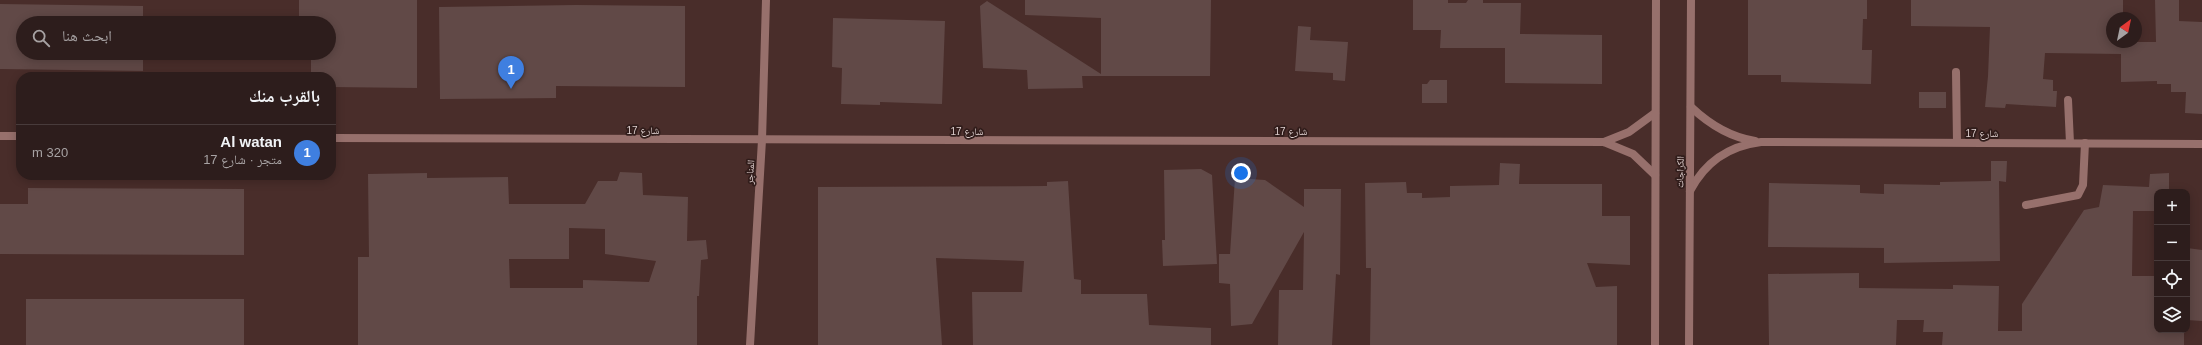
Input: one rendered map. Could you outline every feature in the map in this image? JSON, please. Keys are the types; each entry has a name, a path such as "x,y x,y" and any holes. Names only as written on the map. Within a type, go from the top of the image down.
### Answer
{"street":[{"name":"المناجر","path":"750,345 762,140 766,0"},
{"path":"1655,345 1656,0"},
{"name":"الكراجات","path":"1689,345 1691,0"},
{"path":"1956,72 1957,142"},
{"path":"2068,100 2070,143"},
{"name":"شارع 17","path":"1690,107 1711,124 1723,131 1748,140 1761,142"},
{"name":"شارع 17","path":"336,138 1604,142 1629,132 1655,113"},
{"path":"0,136 16,136"},
{"name":"شارع 17","path":"1604,142 1633,154 1655,175"},
{"name":"شارع 17","path":"1690,191 1704,169 1724,152 1748,143 1957,142 2202,144"},
{"path":"2026,205 2078,195 2083,185 2085,143"}],"shaded area":[{"path":"0,0 2202,0 2202,345 0,345"}],"building":[{"path":"299,0 417,0 417,88 336,87 336,72 311,72 311,60 336,60 336,16 299,16"},
{"path":"1025,0 1211,0 1210,76 1082,76 1083,88 1028,89 1027,70 983,68 980,6 987,1 1101,74 1101,18 1025,15"},
{"path":"1413,0 1448,0 1448,3 1466,3 1468,0 1483,0 1483,3 1521,3 1520,34 1602,35 1602,84 1505,83 1505,48 1440,48 1441,30 1413,30"},
{"path":"1748,0 1867,0 1867,19 1863,19 1862,50 1872,50 1871,84 1781,82 1781,75 1748,75"},
{"path":"1911,0 2123,0 2123,12 2106,12 2106,48 2142,48 2142,42 2156,42 2155,0 2179,0 2179,21 2202,22 2202,114 2185,113 2186,92 2171,92 2171,84 2157,84 2157,81 2121,82 2121,54 2045,53 2043,79 2053,80 2053,91 2057,91 2056,107 2006,104 2005,108 1985,107 1990,27 1911,26"},
{"path":"0,4 143,6 143,16 16,16 16,60 143,60 143,71 0,69"},
{"path":"576,5 685,6 685,87 556,86 556,98 440,99 439,7"},
{"path":"833,18 945,21 942,104 880,102 880,105 841,104 842,68 832,67"},
{"path":"1298,26 1311,27 1310,40 1348,42 1345,81 1333,80 1333,73 1295,71"},
{"path":"1430,80 1447,80 1447,103 1422,103 1422,84 1427,84"},
{"path":"1919,92 1946,92 1946,108 1919,108"},
{"path":"1991,161 2007,161 2006,182 1999,181 2000,261 1884,263 1884,248 1768,247 1769,183 1860,185 1860,193 1884,194 1884,184 1940,185 1940,182 1991,181"},
{"path":"1500,163 1520,164 1519,184 1602,184 1602,216 1630,216 1630,265 1587,263 1596,287 1617,286 1617,345 1370,345 1371,268 1366,268 1365,183 1406,182 1407,193 1422,193 1422,198 1450,197 1450,186 1499,185"},
{"path":"1201,169 1212,175 1217,264 1163,266 1162,240 1165,240 1164,170"},
{"path":"620,172 642,173 643,195 688,197 687,241 706,240 708,259 701,260 699,296 697,296 697,345 358,345 358,257 369,257 368,174 427,173 427,178 508,177 509,204 585,204 598,181 617,181","holes":["569,228 605,229 605,254 656,261 649,282 583,280 583,288 510,288 509,259 569,259"]},
{"path":"2169,173 2169,189 2154,189 2154,211 2133,211 2132,276 2154,276 2154,333 2184,333 2184,345 1942,345 1943,332 1923,332 1924,320 1897,320 1896,345 1769,345 1768,274 1859,273 1859,288 1953,289 1953,285 1999,286 1998,331 2022,331 2022,304 2084,210 2099,207 2103,185 2149,187 2150,174"},
{"path":"1235,178 1265,180 1304,207 1304,189 1341,189 1340,275 1336,274 1332,345 1278,345 1279,290 1303,290 1304,232 1252,324 1231,326 1230,284 1219,283 1219,254 1230,254"},
{"path":"1068,181 1074,279 1081,280 1081,294 1147,294 1149,325 1211,328 1211,345 973,345 972,292 1022,292 1024,261 936,258 942,345 818,345 818,187 1047,186 1047,182"},
{"path":"28,188 244,189 244,255 0,254 0,204 28,204"},
{"path":"2190,248 2202,250 2202,321 2190,320"},
{"path":"26,299 244,299 244,345 26,345"}],"place":[{"name":"Al watan","path":"511,89"}]}
